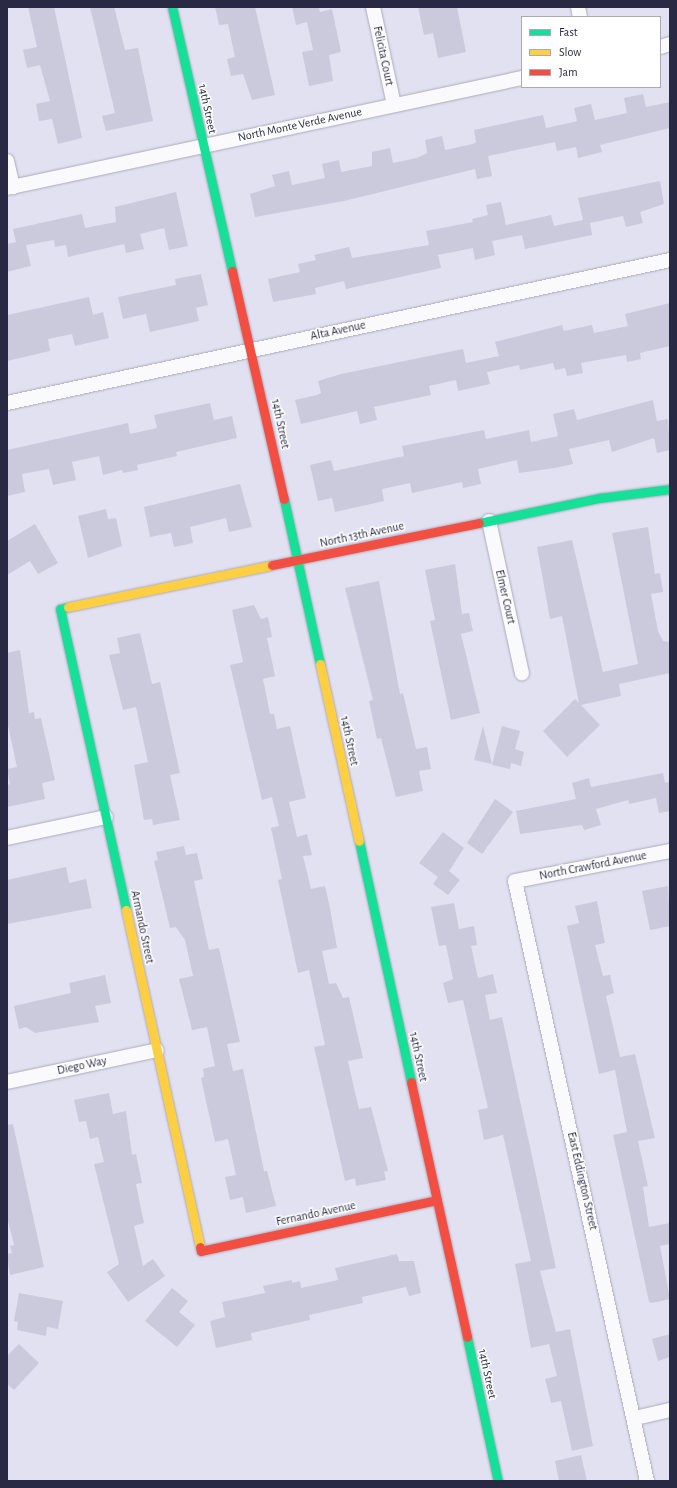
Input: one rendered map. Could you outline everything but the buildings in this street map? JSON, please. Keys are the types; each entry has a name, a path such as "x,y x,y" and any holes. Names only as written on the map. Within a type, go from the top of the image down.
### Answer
{"street":[{"name":"14th Street","path":"172,7 203,146 252,350 498,1481"},
{"name":"Felicita Court","path":"373,7 394,105"},
{"name":"North Monte Verde Avenue","path":"10,187 521,78"},
{"path":"7,161 10,187"},
{"name":"Alta Avenue","path":"7,403 670,260"},
{"name":"North 13th Avenue","path":"60,609 600,498 670,489"},
{"name":"Elmer Court","path":"489,521 522,673"},
{"name":"Armando Street","path":"60,609 201,1251"},
{"path":"7,838 106,817"},
{"name":"North Crawford Avenue","path":"515,881 670,851"},
{"name":"East Eddington Street","path":"515,881 635,1418 647,1481"},
{"name":"Diego Way","path":"7,1082 157,1050"},
{"name":"Fernando Avenue","path":"201,1251 437,1200"},
{"path":"635,1418 670,1410"}],"traffic: fast":[{"path":"172,7 232,271"},
{"path":"479,523 599,498 670,489"},
{"path":"284,499 320,664"},
{"path":"68,607 60,609 126,910"},
{"path":"359,841 411,1082"},
{"path":"467,1337 498,1481"}],"traffic: slow":[{"path":"68,607 272,565"},
{"path":"320,664 359,841"},
{"path":"126,910 200,1247"}],"traffic: jam":[{"path":"232,271 284,499"},
{"path":"272,565 479,523"},
{"path":"411,1082 467,1337"},
{"path":"200,1247 201,1251 437,1200"}]}
